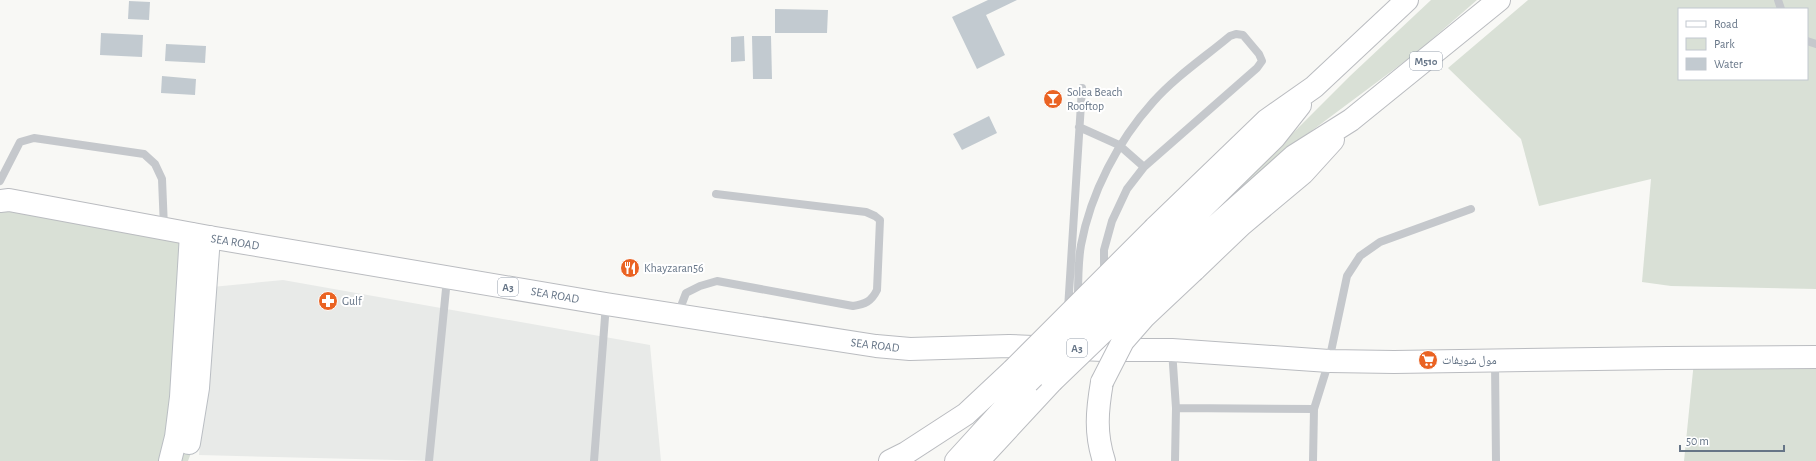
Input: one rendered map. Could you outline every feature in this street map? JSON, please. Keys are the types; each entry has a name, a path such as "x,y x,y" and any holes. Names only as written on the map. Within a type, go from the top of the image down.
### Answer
{"main road":[{"path":"978,461 1175,249 1267,120 1314,87 1407,0"},
{"name":"M510","path":"1175,249 1294,156 1352,120 1500,0"},
{"name":"SEA ROAD","path":"3,199 200,236 447,276 606,304 876,346 910,349 1009,346 1070,348"},
{"path":"170,461 177,430 200,236"},
{"path":"182,461 189,443 198,388 200,236"},
{"path":"890,461 906,453 966,414 1020,376 1175,249"},
{"path":"1104,461 1098,442 1098,406 1102,382 1124,341 1144,317 1175,249"},
{"name":"A3","path":"1070,348 1103,350 1172,350 1329,361 1394,362 1816,357"},
{"path":"956,461 1020,376"}],"lane":[{"path":"1070,348 1077,320 1081,245 1091,210 1119,145 1154,101 1174,82 1230,36 1236,34 1243,35 1259,54 1262,61 1258,68 1144,167 1127,189 1112,221 1104,250 1103,350"},
{"path":"1070,348 1082,88"},
{"path":"1079,127 1119,145 1144,167"},
{"path":"0,181 20,142 34,138 144,154 155,164 162,179 164,229"},
{"path":"677,315 686,293 700,286 717,281 853,306 865,304 872,299 877,290 880,220 875,216 866,212 716,194"},
{"path":"1313,461 1314,409 1329,361 1347,276 1360,256 1380,242 1471,209"},
{"path":"429,461 447,276"},
{"path":"594,461 606,304"},
{"path":"1172,350 1176,408 1175,461"},
{"path":"1495,361 1496,461"},
{"path":"1176,408 1314,409"}],"shaded area":[{"path":"283,280 650,345 661,461 437,461 199,455 212,287"}],"green space":[{"path":"1431,0 1477,0 1416,53 1306,135 1219,207 1350,76"},
{"path":"1528,0 1816,0 1816,289 1671,286 1642,282 1651,179 1539,206 1521,139 1448,68"},
{"path":"0,195 213,236 201,426 188,461 0,461"},
{"path":"1816,357 1816,461 1684,461 1694,361"}],"water":[{"path":"988,0 1017,0 986,15 1005,55 977,69 952,17"},
{"path":"129,1 150,2 149,20 128,19"},
{"path":"775,9 828,10 827,33 775,33"},
{"path":"101,33 143,35 142,57 100,55"},
{"path":"744,36 745,61 731,62 731,37"},
{"path":"752,36 771,36 772,79 753,79"},
{"path":"166,44 206,46 205,63 165,61"},
{"path":"162,76 196,79 195,95 161,93"},
{"path":"989,116 997,133 962,150 953,134"}],"place":[{"name":"Solea Beach Rooftop","path":"1053,99"},
{"name":"Khayzaran56","path":"630,268"},
{"name":"Gulf","path":"328,301"},
{"name":"مول شويفات","path":"1428,360"}]}
